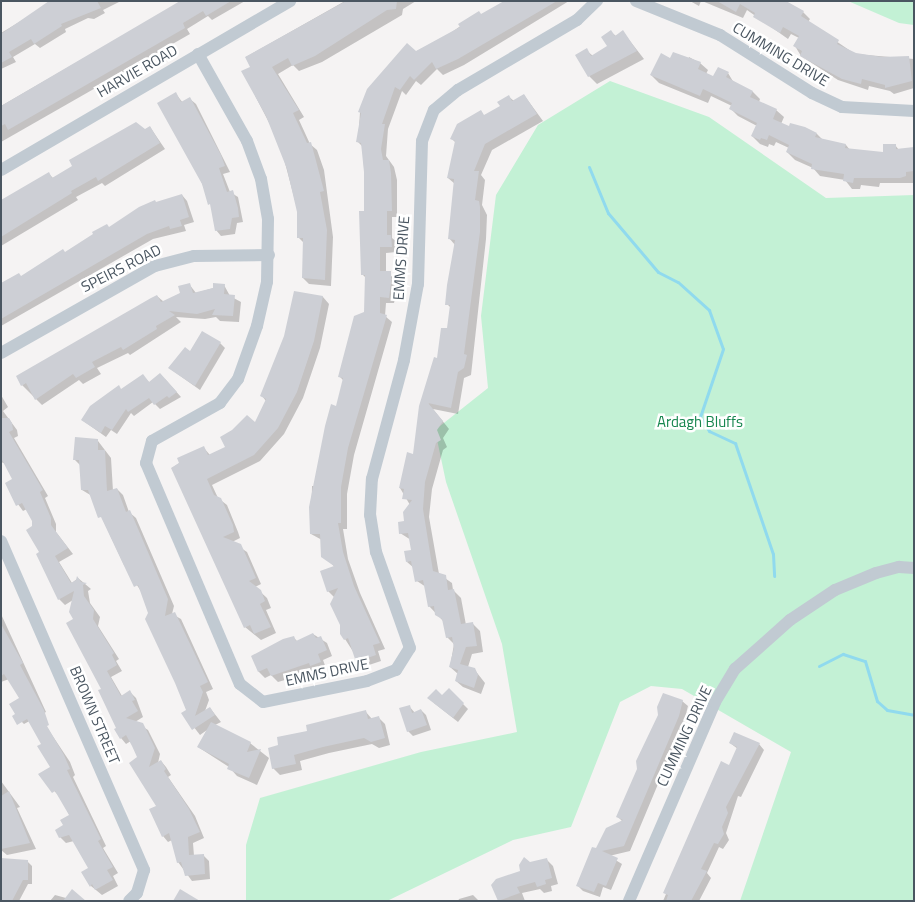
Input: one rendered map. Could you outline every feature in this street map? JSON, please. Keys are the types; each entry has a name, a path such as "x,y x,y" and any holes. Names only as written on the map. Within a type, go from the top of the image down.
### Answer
{"street":[{"name":"HARVIE ROAD","path":"1,170 290,1"},
{"name":"EMMS DRIVE","path":"198,54 254,160 266,204 269,255 264,300 238,379 220,403 152,441 146,463 240,684 263,702 367,681 396,670 410,648 376,552 370,515 372,479 404,360 418,284 422,141 434,110 458,90 577,20 597,1"},
{"name":"CUMMING DRIVE","path":"636,1 720,35 812,93 842,107 914,111"},
{"name":"SPEIRS ROAD","path":"1,353 162,263 194,256 269,255"},
{"name":"BROWN STREET","path":"1,541 144,870 137,892 130,901"},
{"name":"CUMMING DRIVE","path":"629,901 714,702 735,670 790,620 835,590 876,573 899,567 914,568"}],"green space":[{"path":"848,1 914,1 914,25 899,23"},
{"name":"Ardagh Bluffs","path":"610,81 709,117 826,198 914,195 914,901 740,901 791,752 682,689 651,686 620,702 571,827 513,840 387,901 246,901 246,845 260,798 421,752 517,732 502,644 446,482 435,430 488,388 481,316 496,195 538,125"}],"building":[{"path":"49,1 97,1 101,8 61,24 62,26 34,44 31,39 9,52 12,57 1,63 1,34"},
{"path":"180,1 231,1 206,16 203,11 183,23 185,28 8,130 5,124 1,126 1,106"},
{"path":"346,1 397,1 396,9 387,10 315,56 292,66 288,58 272,67 299,110 293,113 307,143 311,142 324,191 320,192 327,230 325,280 302,278 303,238 297,238 297,212 287,169 266,116 241,71 250,67 245,57"},
{"path":"504,1 557,1 458,59 436,69 432,62 414,80 410,76 400,90 395,87 382,124 385,124 381,149 383,160 389,160 391,173 392,211 387,211 387,235 391,235 392,247 380,247 380,271 391,271 391,283 389,298 380,297 380,313 387,315 348,448 341,487 341,523 338,523 343,552 354,586 380,643 373,645 376,655 356,662 348,638 344,640 340,634 340,625 330,604 338,588 327,592 320,571 334,566 321,557 320,534 310,534 309,507 325,426 331,404 336,406 343,378 338,377 354,316 364,312 365,275 361,275 359,211 364,211 364,172 361,143 356,142 361,113 358,112 367,89 407,43 416,51 460,27 458,24 479,11 481,14"},
{"path":"717,1 786,1 804,11 801,16 839,40 837,44 856,53 882,57 909,56 912,81 885,88 885,85 862,79 861,84 842,79 800,56 802,51 793,46 799,36 783,27 780,33 753,17 755,13 740,4 736,12"},
{"path":"611,30 615,36 623,30 637,51 588,77 575,55 587,48 591,56 607,46 601,37"},
{"path":"673,52 701,62 698,69 713,76 718,67 729,72 726,77 753,91 750,97 777,109 773,119 789,126 790,123 805,127 817,133 815,137 846,144 845,148 883,152 883,144 896,144 896,149 914,147 914,171 906,172 906,176 900,178 854,178 853,183 843,181 844,174 811,169 812,164 786,152 789,145 769,135 767,140 761,138 760,140 751,136 757,123 729,109 732,103 703,89 700,96 650,75 661,53 670,58"},
{"path":"176,92 181,102 190,97 221,155 225,166 219,168 227,192 233,190 238,208 239,217 232,218 230,229 215,231 210,204 208,205 202,184 157,103"},
{"path":"524,94 537,114 485,144 474,171 479,171 475,200 479,201 480,207 480,232 464,354 467,355 464,368 458,372 451,408 428,403 443,421 437,430 441,440 436,443 425,482 423,509 433,571 446,575 448,590 454,589 461,624 473,622 477,646 466,647 460,664 475,668 478,675 474,688 455,681 458,670 449,667 454,648 452,637 446,638 442,619 435,615 434,606 428,607 423,580 415,582 411,561 406,562 404,551 411,550 408,533 399,534 398,522 404,521 403,512 412,500 402,499 404,489 399,488 407,452 413,454 419,406 434,357 437,358 441,328 447,328 450,305 445,305 455,240 448,239 454,179 447,178 455,141 450,139 457,124 481,110 484,115 500,106 497,102 509,95 512,101"},
{"path":"136,122 145,129 150,126 160,143 98,181 96,177 71,191 72,193 1,237 1,200 49,172 52,178 72,166 69,160"},
{"path":"182,194 189,217 180,220 182,226 170,229 169,226 147,234 1,319 1,283 19,273 21,276 63,249 65,252 93,234 92,232 107,224 109,227 139,207 155,200 156,202"},
{"path":"190,283 193,293 213,288 213,283 225,284 224,294 235,295 233,316 212,315 215,309 197,314 169,311 175,315 156,326 157,329 123,350 121,347 92,362 95,367 76,378 73,374 35,400 26,383 21,386 16,376 151,298 157,295 161,302 180,293 178,286"},
{"path":"294,291 323,296 314,341 297,392 278,428 254,455 207,479 214,495 221,498 233,525 234,532 223,537 241,544 256,578 249,581 261,590 265,601 260,604 271,627 254,634 250,625 244,628 171,468 179,463 177,458 204,446 208,455 225,447 220,437 232,430 247,415 255,422 266,399 260,396 284,336"},
{"path":"202,331 221,342 195,386 168,368 185,347 190,351"},
{"path":"160,373 177,392 169,398 167,396 154,405 149,398 128,412 126,409 112,430 105,426 101,433 81,420 90,406 119,385 121,389 143,374 149,382"},
{"path":"1,418 9,418 12,423 13,430 9,432 43,490 40,492 51,518 51,525 68,548 55,556 71,583 76,580 77,576 81,582 87,583 83,585 84,596 94,610 93,619 114,653 112,655 117,665 107,671 121,696 130,690 135,700 132,701 138,711 126,718 143,723 155,748 149,767 161,760 166,769 164,771 189,809 200,832 188,837 189,855 204,854 205,874 185,876 181,862 177,863 169,833 162,837 149,809 156,806 129,763 137,757 126,735 120,739 114,729 116,728 98,690 101,689 66,623 73,619 69,612 74,591 58,600 36,554 39,552 26,530 32,526 32,521 22,503 16,506 5,483 12,479 1,458"},
{"path":"75,437 98,439 98,450 105,450 107,491 117,488 126,512 130,510 168,599 165,616 175,612 208,682 200,686 203,692 195,716 210,707 215,715 192,730 181,713 186,710 145,619 148,613 138,585 134,587 101,517 98,518 88,490 81,490 79,460 73,460"},
{"path":"1,624 23,663 20,665 44,710 49,725 47,726 64,755 70,769 67,770 101,839 98,841 113,867 107,870 113,880 95,890 92,884 90,887 81,872 88,868 69,835 59,838 55,830 63,825 60,820 69,815 55,791 52,793 38,774 50,767 37,746 41,744 27,719 17,725 12,716 15,714 9,704 19,698 4,674 1,676"},
{"path":"313,633 316,638 321,636 327,650 318,654 321,662 310,666 309,663 271,676 267,668 258,672 251,656 283,639 294,636 296,641"},
{"path":"449,688 464,703 453,718 427,698 436,689 442,695"},
{"path":"663,693 683,700 679,716 624,846 602,851 618,858 606,886 598,883 594,892 576,886 592,847 596,848 606,828 623,820 616,817 637,769 636,761 658,715 657,707"},
{"path":"410,705 412,713 421,709 427,725 407,732 399,708"},
{"path":"366,710 368,719 379,716 385,738 371,742 364,738 323,747 294,755 296,764 272,769 268,748 278,745 277,737 307,731 306,725"},
{"path":"211,722 251,742 247,752 261,749 249,778 227,769 229,764 197,747"},
{"path":"734,732 760,743 726,807 728,813 722,827 724,834 718,844 714,843 701,869 707,871 691,901 666,901 668,895 663,893 721,761 729,765 737,747 729,743"},
{"path":"9,791 30,843 1,849 1,796"},
{"path":"524,857 530,862 547,858 552,878 545,880 546,884 537,887 535,882 517,887 520,893 498,901 491,885 496,879 520,871 519,865"},
{"path":"1,858 28,860 28,880 23,880 12,901 1,901"},
{"path":"72,889 86,901 63,901"},
{"path":"180,889 200,901 173,901"}],"waterway":[{"path":"589,167 608,213 658,272 678,282 709,310 723,349 700,417 709,431 735,443 773,554 774,576"},
{"path":"819,666 843,654 865,661 877,701 887,710 914,715"}]}
